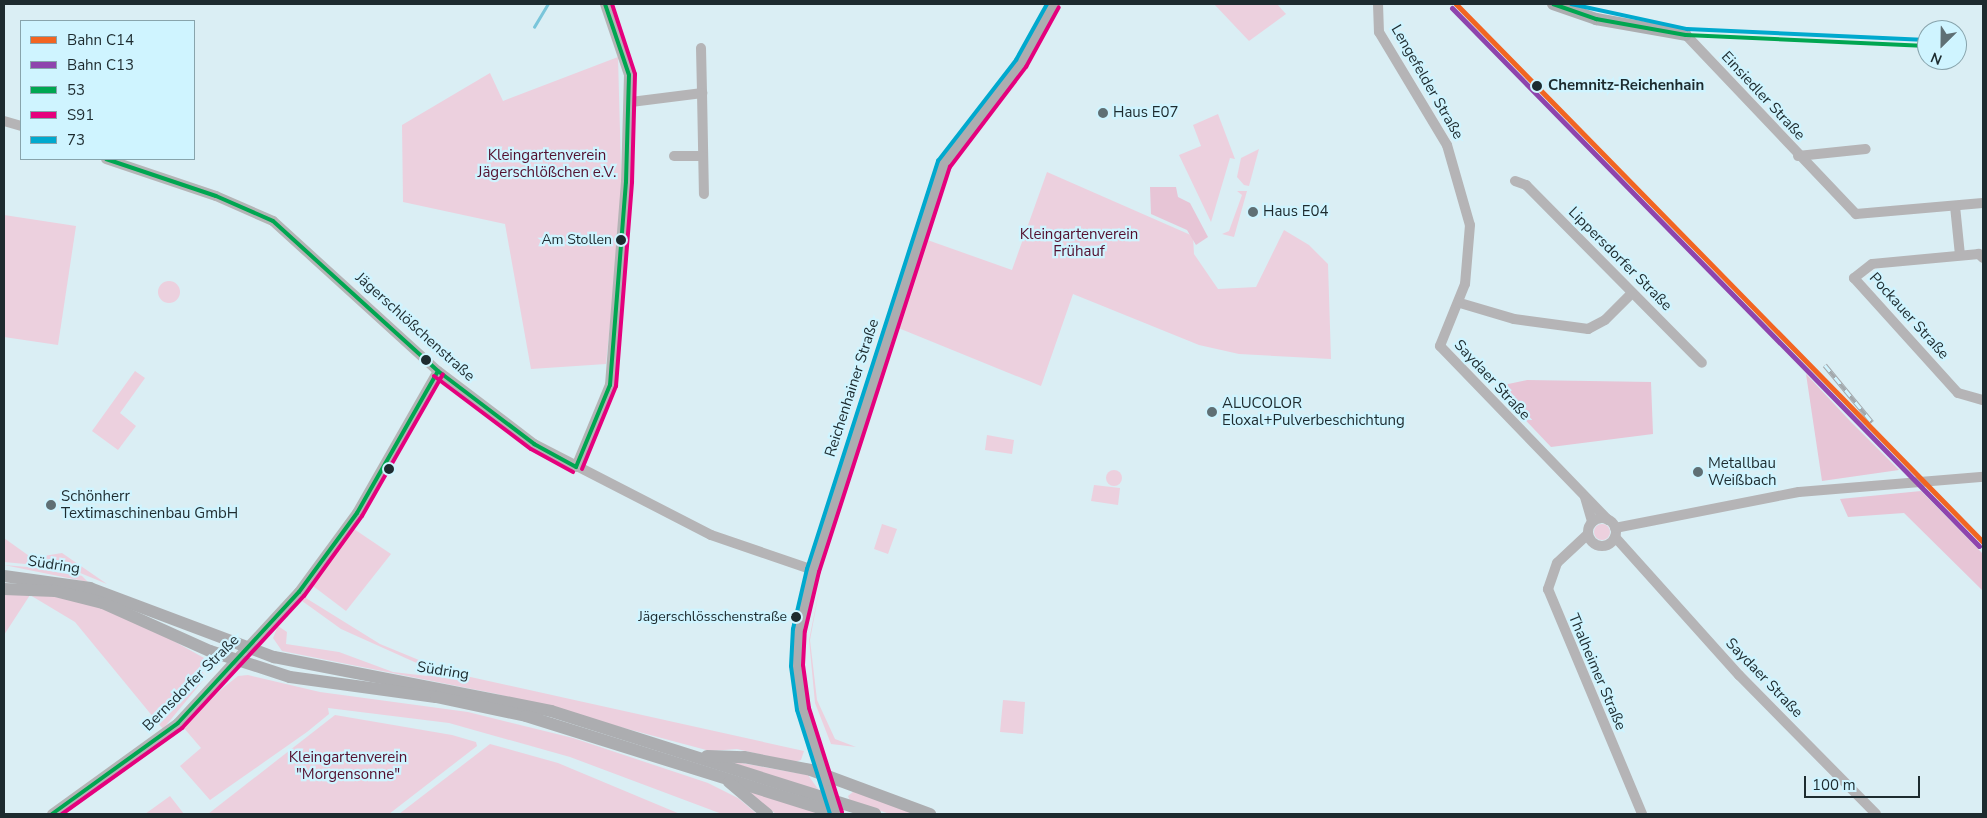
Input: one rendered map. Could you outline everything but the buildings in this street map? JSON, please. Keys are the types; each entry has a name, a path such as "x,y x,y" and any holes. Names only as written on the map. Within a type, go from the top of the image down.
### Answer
{"main road":[{"name":"Reichenhainer Straße","path":"837,814 803,710 797,665 799,630 813,570 944,164 1026,56 1054,4"},
{"path":"1553,4 1596,19 1686,35"},
{"name":"Südring","path":"4,576 97,590 247,649 295,662 501,698 692,755 875,814"},
{"name":"Südring","path":"4,589 48,590 103,603 236,661 296,678 518,714 837,814"},
{"path":"692,755 744,757 811,770 930,814"},
{"path":"722,777 767,814"}],"street":[{"path":"576,467 610,385 631,102 624,53 605,4"},
{"name":"Lengefelder Straße","path":"1378,4 1380,32 1447,145 1463,188 1470,225 1469,265 1460,303 1440,346"},
{"name":"Einsiedler Straße","path":"1686,35 1798,156 1856,214 1955,206"},
{"path":"701,48 704,194"},
{"path":"631,102 702,93"},
{"path":"4,113 13,123"},
{"name":"Einsiedler Straße","path":"1798,156 1866,149"},
{"path":"674,156 702,156"},
{"name":"Jägerschlößchenstraße","path":"109,160 216,196 273,221 438,371 534,444 731,544 813,570"},
{"name":"Lippersdorfer Straße","path":"1516,181 1526,185 1702,362"},
{"path":"1960,255 1955,206 1983,203"},
{"name":"Pockauer Straße","path":"1983,258 1979,254 1960,255 1872,264 1854,278 1958,393 1983,400"},
{"path":"1460,303 1514,319 1588,329 1605,320 1632,293"},
{"name":"Saydaer Straße","path":"1440,346 1608,520 1614,536 1633,561 1876,814"},
{"name":"Bernsdorfer Straße","path":"52,814 157,740 247,649 326,558 438,371"},
{"path":"1608,520 1592,522 1590,538 1614,536 1644,524 1799,492 1983,477"},
{"name":"Saydaer Straße","path":"1585,497 1592,522"},
{"name":"Thalheimer Straße","path":"1590,538 1550,572 1549,596 1642,814"}],"green space":[{"path":"1214,4 1277,4 1286,14 1249,41"},
{"name":"Kleingartenverein Jägerschlößchen e.V.","path":"618,57 622,206 606,364 531,369 505,224 403,202 402,125 490,73 503,101"},
{"path":"1218,114 1235,159 1230,158 1211,222 1179,155 1201,146 1193,125"},
{"path":"1259,149 1249,186 1244,185 1237,177 1241,158"},
{"name":"Kleingartenverein Frühauf","path":"1047,172 1193,236 1194,254 1218,289 1256,287 1284,230 1309,245 1328,264 1331,359 1239,354 1199,345 1073,294 1041,386 891,325 919,237 1012,270"},
{"path":"1237,191 1247,191 1234,237 1222,234 1229,231 1242,195"},
{"path":"4,215 76,226 58,345 4,337"},
{"path":"169,281 177,284 180,292 177,300 169,303 161,300 158,292 161,284"},
{"path":"135,371 145,378 120,413 136,426 118,450 92,431"},
{"path":"987,435 1014,440 1012,454 985,450"},
{"path":"1114,470 1120,472 1122,478 1120,484 1114,486 1108,484 1106,478 1108,472"},
{"path":"1094,485 1120,488 1118,505 1091,501"},
{"path":"882,524 897,529 888,554 874,549"},
{"path":"1602,524 1608,526 1610,532 1608,538 1602,540 1596,538 1594,532 1596,526"},
{"path":"354,529 391,554 346,611 313,586"},
{"path":"4,538 32,558 62,553 107,584 68,568 4,562"},
{"path":"4,565 63,570 82,576 88,582"},
{"path":"820,586 810,640 817,700 835,739 856,747 831,744 815,703 809,640"},
{"path":"4,593 32,593 85,602 147,626 204,658 201,667 205,678 163,729 75,622 30,595 4,635"},
{"path":"301,595 380,644 448,672 804,751 801,760 794,762 737,749 710,751 497,694 282,651 273,638 278,626 287,632 286,644 339,652 393,672 427,676 430,669 341,629 298,598"},
{"path":"248,675 320,692 468,712 573,738 708,783 738,798 757,814 722,814 570,757 449,723 328,708 329,714 307,732 210,800 180,766 201,748 183,727 238,676"},
{"path":"1003,700 1025,702 1023,734 1000,732"},
{"name":"Kleingartenverein \"Morgensonne\"","path":"335,715 452,735 476,742 477,746 389,814 208,814"},
{"path":"490,744 558,763 680,814 399,814"},
{"path":"725,760 808,775 818,789 817,792"},
{"path":"741,787 824,814 776,814"},
{"path":"854,791 925,814 890,814 850,801 848,796"},
{"path":"170,796 184,814 145,814 152,809"}],"shaded area":[{"path":"1150,187 1176,187 1178,197 1190,203 1208,237 1196,245 1187,230 1151,214"},
{"path":"1806,374 1851,422 1899,470 1822,481"},
{"path":"1527,380 1651,382 1653,434 1551,447 1494,387"},
{"path":"1921,491 1983,554 1983,591 1904,513 1848,517 1840,499"}],"waterway":[{"path":"534,27 548,4"}],"railway":[{"path":"1825,365 1872,422"}],"rail line":[{"name":"C14","path":"1456,4 1983,542"},
{"name":"C13","path":"1452,8 1979,546"}],"transit line":[{"name":"53","path":"576,467 610,385 626,182 629,75 605,4"},
{"name":"S91","path":"582,469 616,386 632,182 635,74 612,4"},
{"name":"73","path":"830,814 797,710 791,666 793,629 807,569 938,161 1016,60 1047,4"},
{"name":"53","path":"1553,4 1596,19 1686,35 1917,46"},
{"name":"73","path":"1571,4 1687,29 1917,40"},
{"name":"S91","path":"842,812 809,708 803,665 805,631 819,572 950,167 1026,67 1059,7"},
{"name":"53","path":"109,160 216,196 273,221 438,371 534,444 576,467"},
{"name":"53","path":"52,814 178,723 299,592 357,513 438,371"},
{"name":"S91","path":"62,814 182,728 304,596 362,516 443,374"},
{"name":"S91","path":"434,376 531,449 573,472"}],"place":[{"name":"Chemnitz-Reichenhain","path":"1537,86"},
{"name":"Haus E07","path":"1103,113"},
{"name":"Haus E04","path":"1253,212"},
{"name":"Am Stollen","path":"621,240"},
{"name":"ALUCOLOR Eloxal+Pulverbeschichtung","path":"1212,412"},
{"name":"Metallbau Weißbach","path":"1698,472"},
{"name":"Schönherr Textimaschinenbau GmbH","path":"51,505"},
{"name":"Jägerschlösschenstraße","path":"796,617"}]}
